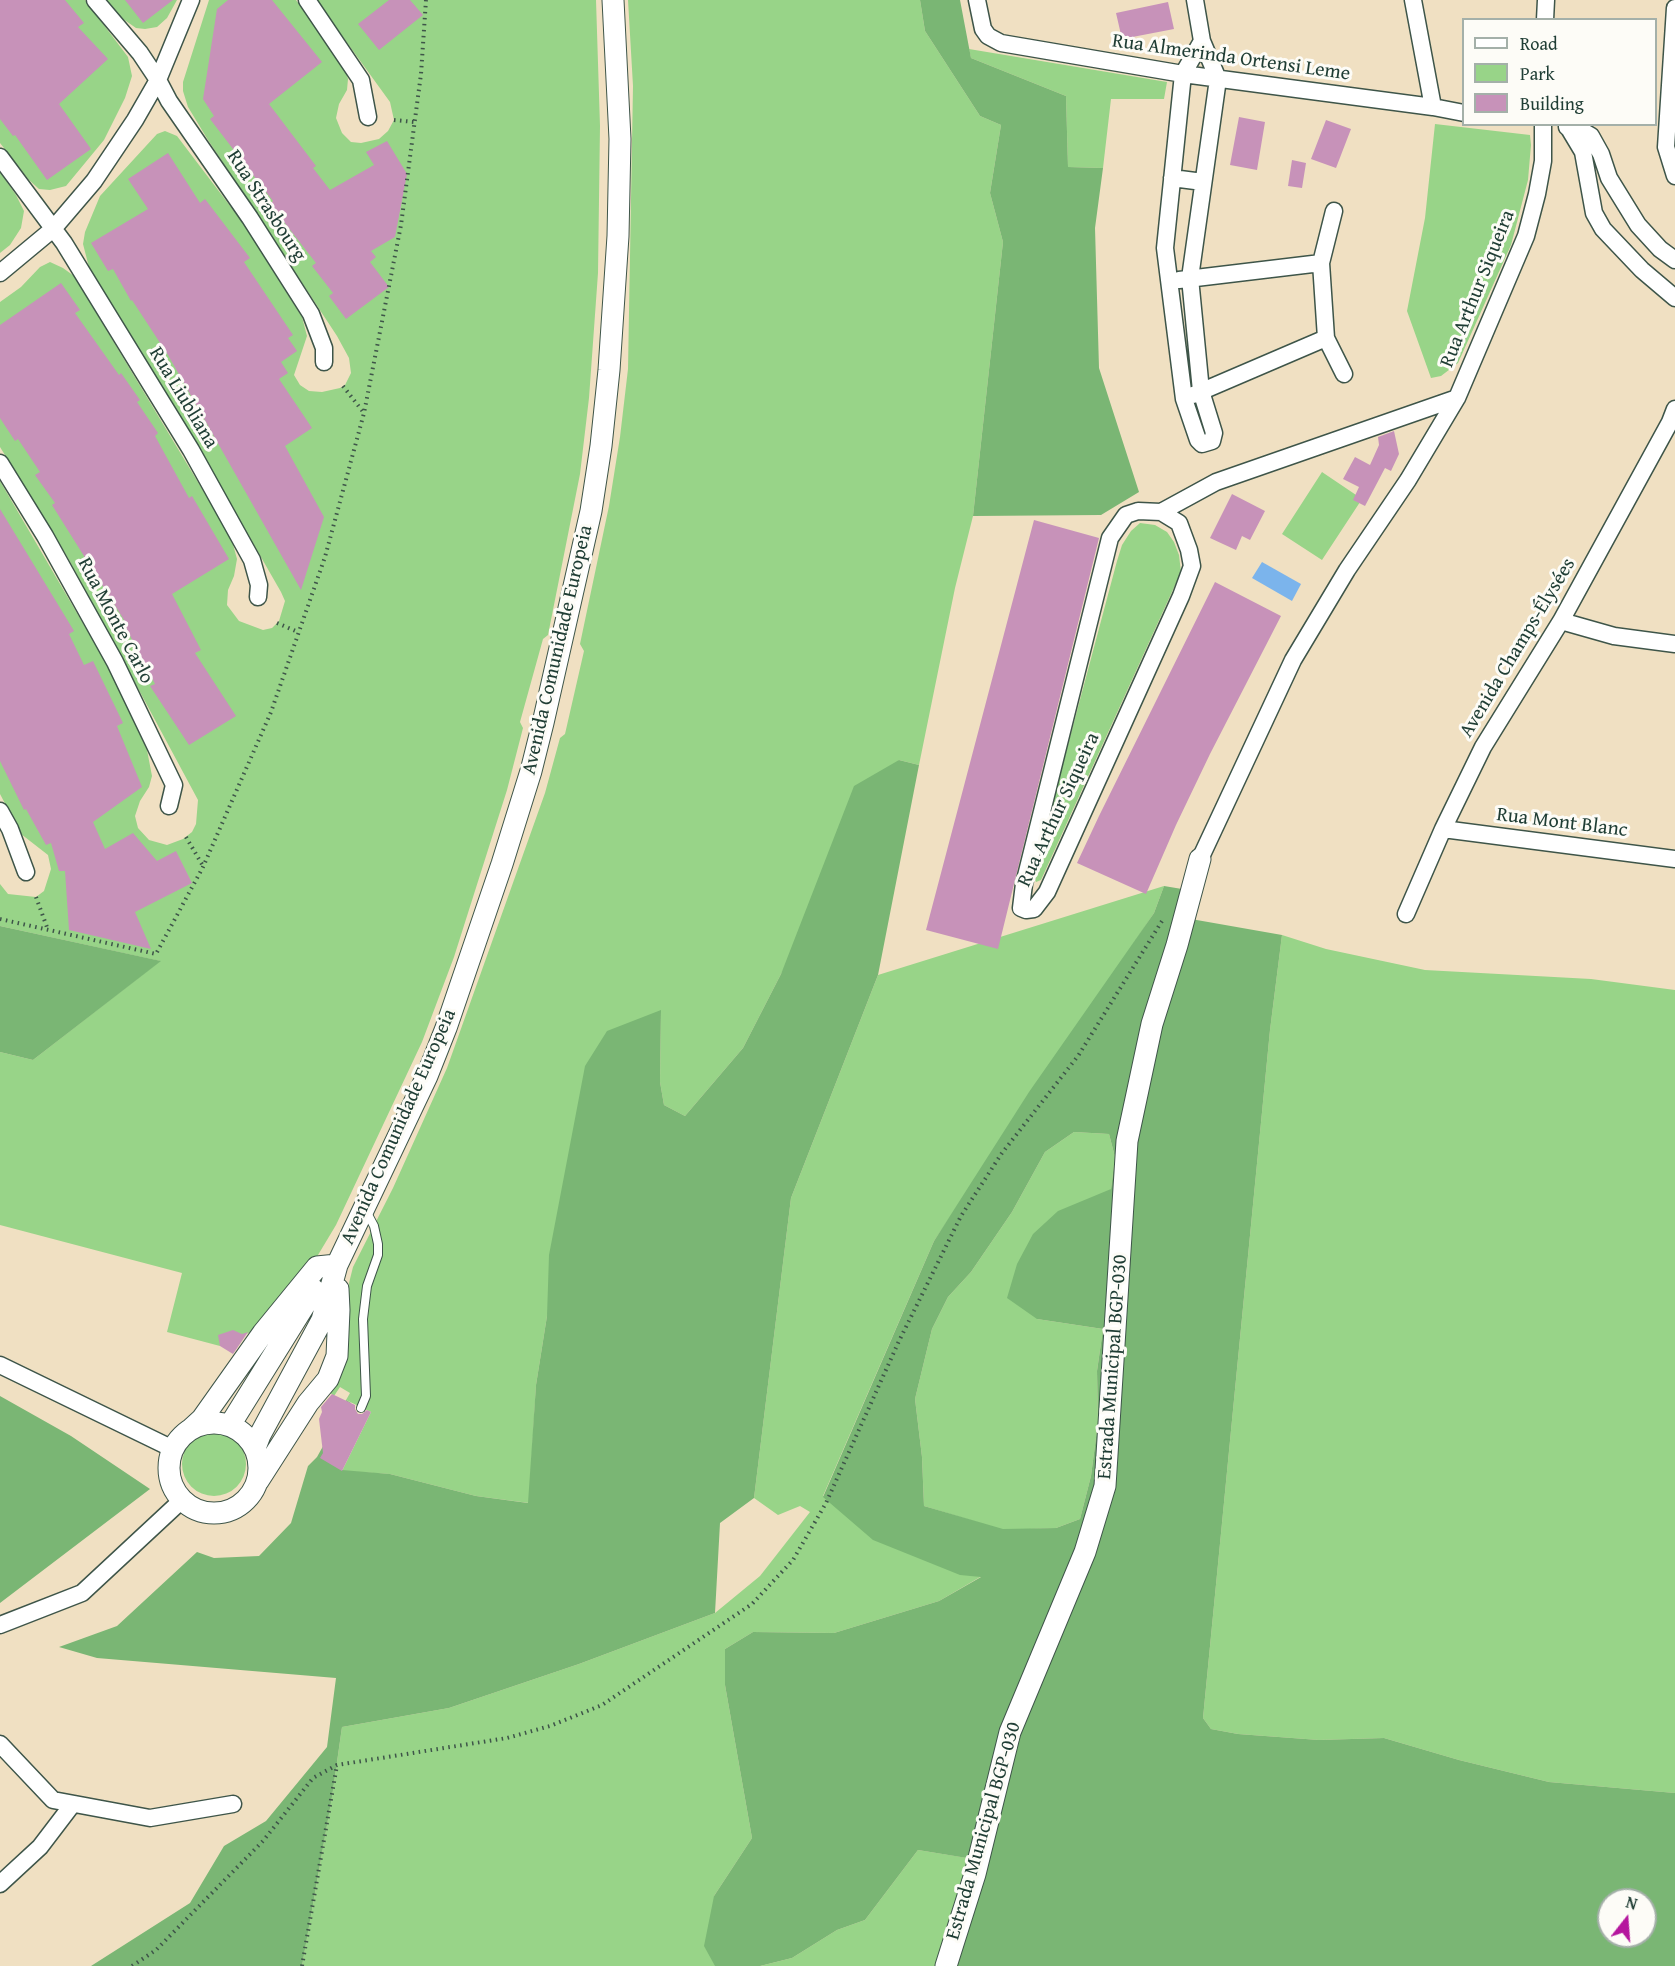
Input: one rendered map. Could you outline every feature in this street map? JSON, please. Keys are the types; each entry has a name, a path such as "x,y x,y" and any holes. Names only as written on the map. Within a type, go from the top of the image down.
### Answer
{"street":[{"name":"Rua Strasbourg","path":"95,0 140,53 169,101 250,218 311,314 324,348 324,362"},
{"path":"0,273 53,229 94,181 135,120 158,80 191,0"},
{"path":"307,0 361,80 368,117"},
{"name":"Avenida Comunidade Europeia","path":"248,1436 310,1294 337,1265 427,1076 446,1028 502,864 531,771 591,511 609,370 618,236 620,139 613,0"},
{"name":"Rua Almerinda Ortensi Leme","path":"977,0 983,29 994,40 1183,74 1462,113"},
{"path":"1195,0 1202,41 1218,79 1190,278 1201,391 1214,433 1213,438 1206,444 1198,440 1184,399 1165,248 1183,74 1202,41"},
{"path":"1413,0 1432,107"},
{"path":"1545,18 1546,0"},
{"path":"1675,8 1666,147 1675,176"},
{"name":"Rua Arthur Siqueira","path":"1200,859 1293,660 1347,570 1408,480 1457,398 1526,236 1538,194 1543,161 1543,126"},
{"path":"1566,126 1579,129 1591,136 1601,154 1609,178 1638,225 1660,249 1675,260"},
{"path":"1566,126 1583,152 1594,213 1603,230 1648,276 1675,298"},
{"name":"Rua Liubliana","path":"0,157 64,243 185,440 252,560 259,585 258,597"},
{"path":"1173,178 1203,182"},
{"path":"1334,212 1321,263 1326,338 1344,374"},
{"path":"1169,282 1321,263"},
{"path":"1184,399 1326,338"},
{"name":"Rua Arthur Siqueira","path":"1161,512 1179,523 1190,550 1192,567 1181,597 1047,892 1034,909 1026,910 1021,908 1024,884 1110,538 1126,515 1138,511 1161,512 1216,482 1457,398"},
{"name":"Avenida Champs-Élysées","path":"1406,914 1443,829 1483,747 1561,621 1673,418"},
{"name":"Rua Monte Carlo","path":"0,463 45,536 115,662 174,785 169,806"},
{"path":"1561,621 1614,636 1675,644"},
{"path":"0,811 10,829 26,872"},
{"name":"Rua Mont Blanc","path":"1443,829 1675,859"},
{"name":"Estrada Municipal BGP-030","path":"946,1966 975,1874 1010,1732 1085,1552 1105,1486 1127,1142 1152,1024 1177,945 1200,859"},
{"name":"Avenida Comunidade Europeia","path":"256,1484 308,1403 328,1379 337,1356 330,1324 337,1265"},
{"name":"Avenida Comunidade Europeia","path":"190,1430 202,1419 264,1333 317,1267 337,1265"},
{"name":"Avenida Comunidade Europeia","path":"310,1294 311,1309 330,1324"},
{"name":"Avenida Comunidade Europeia","path":"248,1436 330,1324"},
{"path":"0,1365 173,1449"},
{"path":"248,1436 258,1460 259,1473 256,1484 243,1502 223,1512 208,1512 194,1508 182,1500 174,1488 169,1462 180,1438 190,1430 213,1423 248,1436 293,1428"},
{"path":"0,1625 81,1593 182,1500"},
{"path":"0,1744 53,1800 72,1805 150,1818 233,1804"},
{"path":"0,1884 40,1846 72,1805"}],"lane":[{"path":"361,1408 366,1396 363,1319 367,1286 378,1255 374,1226 365,1208"}],"path":[{"path":"0,919 156,954 203,867 271,712 325,556 364,413 401,225 421,74 426,0"},
{"path":"394,120 414,122"},
{"path":"343,386 364,413"},
{"path":"277,623 298,632"},
{"path":"186,837 203,867"},
{"path":"36,897 48,930"},
{"path":"132,1966 156,1950 263,1841 313,1778 337,1765 507,1738 550,1726 602,1705 752,1604 793,1560 826,1503 899,1341 961,1216 1002,1153 1078,1056 1167,913"},
{"path":"302,1966 337,1765"}],"green space":[{"path":"0,0 85,0 128,57 132,76 125,98 104,140 66,186 50,190 39,189 29,180 0,143"},
{"path":"105,0 177,0 167,18 157,27 145,29 136,28 123,19"},
{"path":"209,0 296,0 345,68 348,79 347,90 339,104 336,118 342,133 351,142 361,143 379,139 388,131 394,120 390,102 316,0 596,0 600,126 598,273 589,398 580,474 548,635 543,639 520,722 523,728 507,790 454,957 422,1042 336,1225 315,1260 255,1330 220,1346 167,1332 182,1273 0,1225 0,1052 33,1060 160,961 0,926 0,884 8,894 36,897 44,891 51,869 48,855 21,834 0,794 0,481 116,680 147,750 152,776 135,816 138,828 149,840 167,845 183,839 192,832 196,824 198,800 68,558 0,447 0,302 21,287 40,267 50,262 74,276 231,537 237,559 234,576 228,590 227,605 239,621 263,630 272,628 279,621 285,601 281,592 180,416 112,304 91,275 83,244 85,232 100,196 157,134 165,131 177,136 243,223 302,317 307,336 294,375 300,385 309,391 322,392 340,388 345,385 351,373 349,358 337,336 188,107 183,82"},
{"path":"628,0 920,0 925,31 980,116 1001,125 990,193 1003,242 973,516 955,588 919,765 899,760 781,974 743,1048 685,1116 664,1105 660,1082 661,1011 547,1316 536,1385 529,1503 476,1496 390,1474 342,1471 371,1412 346,1400 350,1393 340,1387 334,1396 329,1392 346,1314 353,1267 393,1188 447,1068 545,793 560,738 565,734 584,651 580,644 609,506 628,369 633,86"},
{"path":"920,0 960,0 971,58 1066,96 1068,167 1103,168 1095,228 1099,368 1139,492 1101,515 973,516 1003,242 990,193 1001,125 980,116 925,31"},
{"path":"969,49 1167,82 1164,99 1111,99 1103,168 1068,167 1066,96 971,58"},
{"path":"1435,124 1530,135 1531,145 1528,180 1511,245 1458,363 1441,376 1431,378 1407,311 1425,218"},
{"path":"0,172 24,211 21,228 10,245 0,253"},
{"path":"1322,472 1362,499 1322,560 1282,534"},
{"path":"1140,523 1155,525 1167,532 1179,555 1181,572 1041,880 1036,882 1033,876 1117,561 1122,545 1131,531"},
{"path":"899,760 919,765 878,975 791,1198 754,1498 720,1523 715,1613 579,1664 449,1708 342,1727 302,1966 91,1966 190,1903 224,1846 266,1821 327,1747 336,1678 97,1658 59,1647 117,1626 197,1552 214,1558 259,1556 291,1523 308,1466 317,1457 346,1400 351,1403 332,1447 342,1470 390,1474 476,1496 528,1503 536,1385 547,1316 549,1255 585,1066 607,1031 661,1010 660,1082 664,1105 685,1116 743,1048 781,974 854,786"},
{"path":"1164,886 1154,913 934,1241 823,1496 982,1576 939,1601 834,1633 753,1632 725,1649 725,1685 752,1838 714,1896 715,1966 302,1966 342,1727 449,1708 579,1664 715,1613 760,1576 810,1512 800,1506 778,1515 754,1498 791,1198 878,975"},
{"path":"1164,886 1200,892 1191,919 1282,935 1270,1030 1203,1718 1211,1729 1238,1734 1319,1740 1384,1738 1459,1760 1549,1782 1675,1793 1675,1966 952,1966 979,1860 918,1850 865,1920 837,1930 792,1958 760,1966 715,1966 704,1946 714,1896 752,1838 725,1685 725,1649 753,1632 834,1633 939,1601 981,1577 960,1575 873,1540 823,1497 934,1241 1029,1092 1154,913","holes":["1074,1132 1109,1134 1115,1157 1111,1189 1058,1211 1033,1234 1017,1264 1007,1298 1037,1319 1103,1329 1097,1371 1098,1422 1091,1476 1080,1519 1056,1528 1003,1529 924,1506 922,1457 915,1399 932,1329 948,1297 971,1272 1012,1212 1045,1152"]},
{"path":"0,926 161,961 33,1060 0,1052"},
{"path":"1282,935 1326,949 1425,970 1591,979 1675,990 1675,1793 1549,1782 1459,1760 1384,1738 1319,1740 1238,1734 1211,1729 1203,1718 1270,1030"},
{"path":"1074,1132 1109,1134 1115,1157 1111,1189 1037,1319 1103,1329 1097,1371 1098,1422 1091,1476 1080,1519 1056,1528 1003,1530 924,1506 922,1457 915,1399 932,1329 948,1297 971,1272 1012,1212 1045,1152"},
{"path":"0,1396 71,1436 150,1489 0,1603"},
{"path":"214,1432 232,1438 240,1446 246,1464 240,1482 232,1490 214,1496 196,1490 188,1482 182,1464 188,1446 196,1438"},
{"path":"918,1850 980,1860 952,1966 760,1966 792,1958 837,1930 865,1920"}],"water":[{"path":"1262,562 1301,584 1292,601 1252,578"}],"building":[{"path":"0,0 65,0 84,23 78,27 108,59 59,104 91,149 47,180 15,135 13,136 0,119"},
{"path":"125,0 173,0 143,23"},
{"path":"228,0 272,0 322,62 269,104 316,166 313,168 330,190 374,165 366,152 387,141 407,174 395,237 371,251 376,257 370,262 389,287 346,319 329,296 333,293 312,266 316,263 270,204 273,201 210,119 214,116 203,99 217,9"},
{"path":"389,0 410,0 423,15 379,50 358,24"},
{"path":"1168,2 1174,29 1122,39 1116,13"},
{"path":"1239,117 1265,122 1257,170 1230,165"},
{"path":"1326,120 1351,129 1336,168 1311,159"},
{"path":"168,153 200,203 205,199 250,258 244,262 293,335 288,338 297,351 281,362 288,373 279,379 312,428 285,446 324,517 301,590 168,355 131,301 113,269 108,271 91,243 148,209 128,179"},
{"path":"1292,160 1306,163 1302,188 1288,186"},
{"path":"61,283 80,310 75,313 119,375 121,373 140,400 137,402 158,433 155,436 189,498 192,496 229,559 172,594 201,650 195,653 236,716 189,745 150,686 155,684 124,624 126,623 52,505 55,503 35,475 40,472 18,439 15,441 0,418 0,325"},
{"path":"1394,431 1399,454 1391,471 1385,468 1365,506 1353,500 1359,487 1343,479 1355,457 1370,465 1379,445 1378,437"},
{"path":"1232,494 1265,511 1250,540 1242,536 1236,550 1210,538"},
{"path":"0,509 74,631 69,634 84,665 93,661 123,723 117,726 142,787 93,822 105,849 133,833 157,861 176,851 192,883 135,912 151,949 69,930 65,871 59,871 51,843 46,845 26,809 24,810 0,761"},
{"path":"1034,520 1099,538 998,949 926,930"},
{"path":"1215,582 1281,616 1210,754 1146,894 1077,863"},
{"path":"233,1330 242,1334 248,1332 233,1354 220,1346 218,1335"},
{"path":"332,1394 355,1405 358,1414 367,1410 371,1412 342,1471 320,1458 323,1453 319,1419 322,1412 321,1407"}]}
